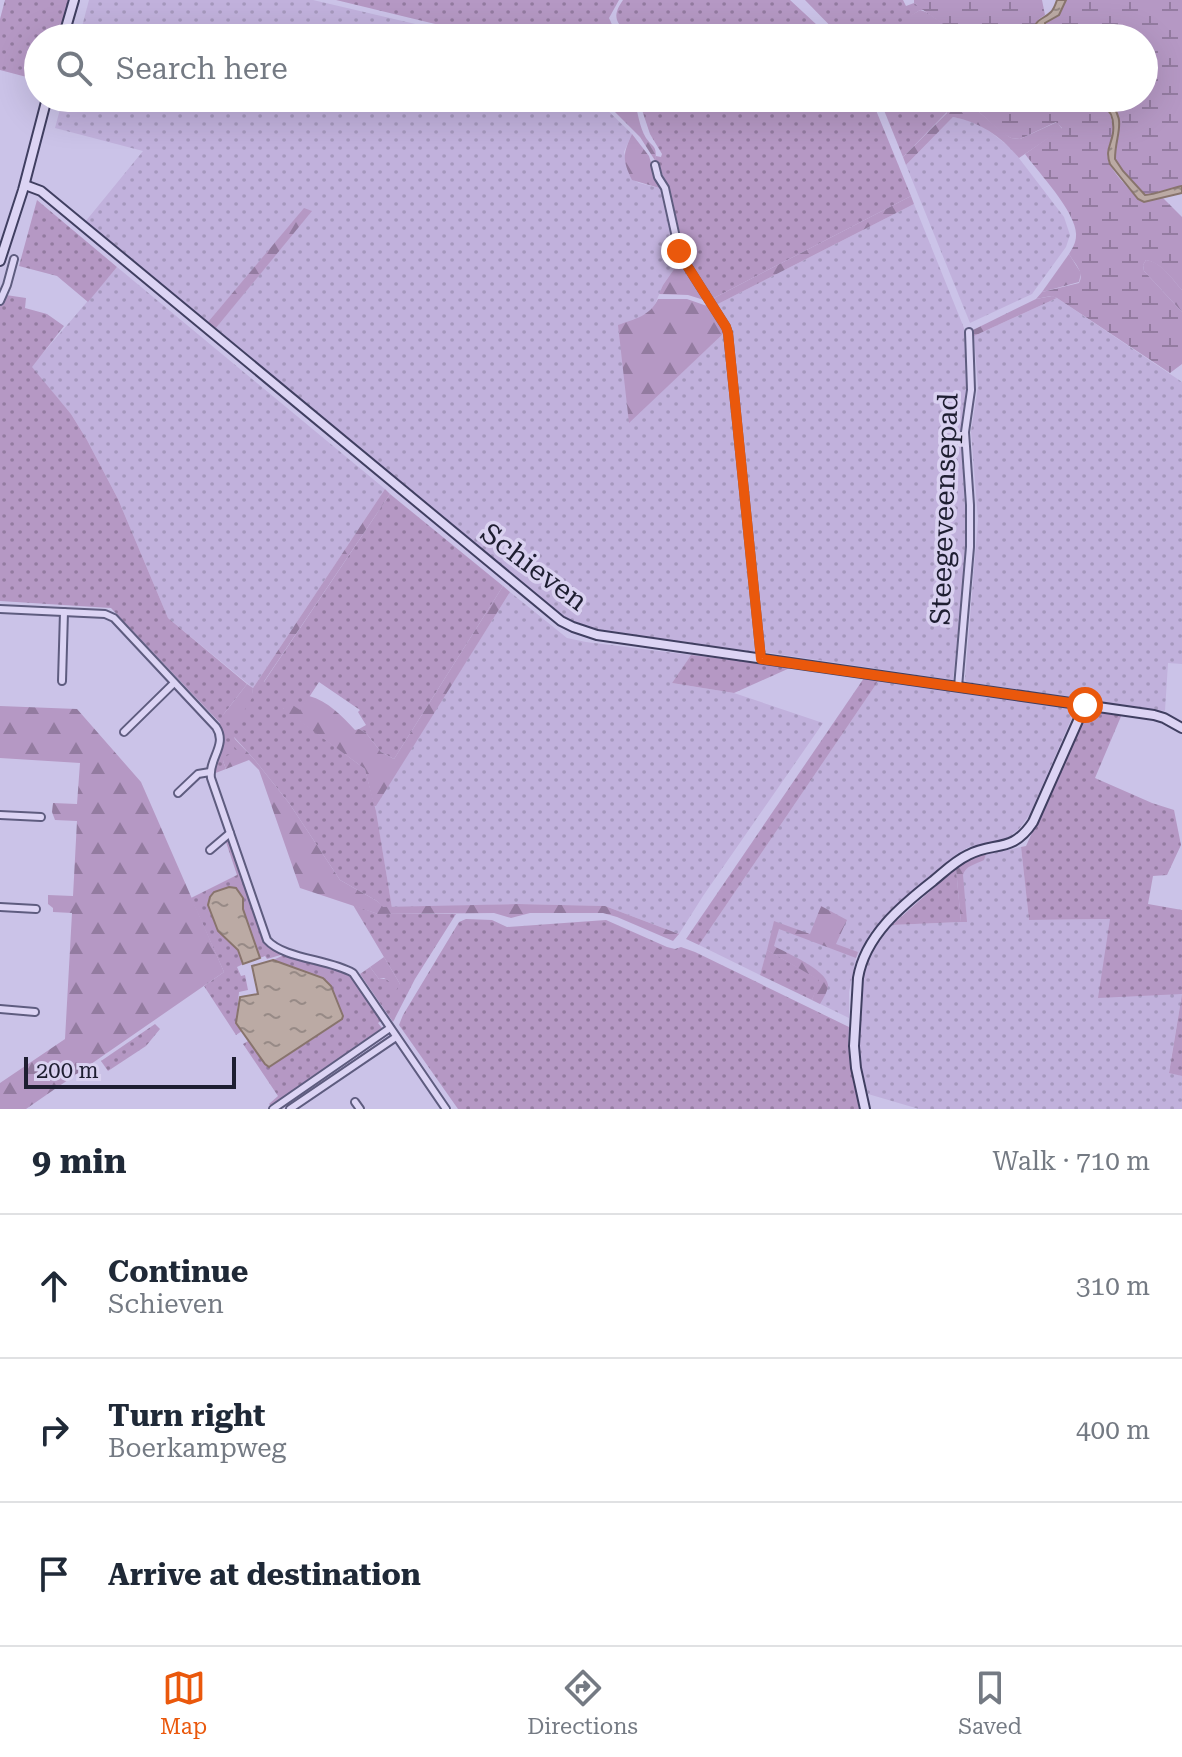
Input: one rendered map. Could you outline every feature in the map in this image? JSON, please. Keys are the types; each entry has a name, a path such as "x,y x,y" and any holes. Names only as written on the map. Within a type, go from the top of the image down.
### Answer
{"street":[{"path":"67,24 74,0"},
{"path":"1,257 25,185 43,112"},
{"path":"655,165 665,188 679,251 728,333 761,659"},
{"name":"Schieven","path":"25,185 41,191 561,621 573,627 597,635 1154,715 1182,728"},
{"path":"0,301 14,259"},
{"name":"Steegeveensepad","path":"958,687 970,547 965,432 971,390 969,332"},
{"path":"0,609 105,614 114,618 219,732 220,744 210,772 269,942 278,949 353,973 446,1109"},
{"path":"62,681 64,612"},
{"path":"124,732 174,683"},
{"path":"865,1109 854,1046 859,969 869,946 905,904 960,860 973,852 1006,845 1025,832 1033,822 1085,705"},
{"path":"178,793 198,774 210,772"},
{"path":"0,815 41,817"},
{"path":"210,850 230,833"},
{"path":"0,907 36,909"},
{"path":"0,1009 35,1012"},
{"path":"273,1109 390,1028"},
{"path":"290,1109 396,1037"},
{"path":"355,1102 360,1109"}],"shaded area":[{"path":"89,0 313,0 415,24 83,24"},
{"path":"59,112 609,112 632,134 624,152 632,179 663,189 679,262 663,285 653,309 644,316 629,422 724,333 755,652 597,630 563,618 216,328 311,211 304,209 208,322 85,222 143,151 55,128"},
{"path":"953,117 983,126 1012,149 1064,217 1070,235 1066,247 1032,294 970,323 906,165"},
{"path":"914,204 964,328 966,389 961,432 967,547 953,680 763,652 731,330 716,305"},
{"path":"117,267 385,489 253,688 168,618 118,499 87,440 71,414 31,367"},
{"path":"1057,298 1182,382 1182,664 1168,663 1165,711 966,682 965,679 978,520 971,431 978,387 974,336"},
{"path":"510,592 567,638 691,655 672,683 734,693 823,723 679,934 605,906 518,904 392,908 375,806"},
{"path":"879,680 1076,708 1030,814 1019,829 1006,839 969,847 958,853 897,905 871,932 856,958 849,992 849,1018 812,1000 819,980 767,951 760,975 699,945"},
{"path":"1021,847 1029,920 1111,919 1182,994 1169,1072 1182,1076 1182,1109 919,1109 868,1094 861,1068 860,1009 867,962 880,939 892,925 961,922 956,868 970,858"}],"green space":[{"path":"5,0 70,0 64,24 24,24 24,76 0,70 0,19"},
{"path":"336,0 619,0 609,18 612,24 435,24"},
{"path":"623,0 790,0 816,24 619,24 619,7"},
{"path":"805,0 903,0 906,6 914,3 925,10 911,16 915,24 828,24"},
{"path":"914,0 1042,0 1045,15 1037,24 944,24"},
{"path":"1066,0 1182,0 1182,186 1146,196 1115,159 1119,126 1116,112 1158,112 1158,24 1045,24 1059,15"},
{"path":"920,10 946,24 914,24 910,16"},
{"path":"615,112 637,112 644,134 655,150 656,162 640,137"},
{"path":"643,112 877,112 911,196 712,299 686,257 668,185 656,162 656,156 661,157 662,154 650,134"},
{"path":"885,112 947,112 903,157"},
{"path":"979,112 1011,138 1020,139 1057,122 1062,129 1019,158 989,131 953,117 906,165 903,157 947,113"},
{"path":"979,112 1109,112 1113,126 1108,156 1113,169 1138,199 1163,198 1182,217 1182,290 1157,264 1146,260 1143,265 1144,271 1182,312 1182,364 1170,373 1057,298 1036,299 1042,292 1079,283 1080,279 1080,271 1069,254 1076,236 1071,216 1025,154 1062,128 1056,122 1020,139 1002,133"},
{"path":"632,134 649,156 656,179 663,189 632,180 625,157"},
{"path":"911,196 914,204 716,305 712,299"},
{"path":"37,200 117,267 88,302 57,276 19,266"},
{"path":"304,208 312,211 216,328 208,322"},
{"path":"1069,254 1081,273 1079,282 1042,292"},
{"path":"1146,260 1162,267 1182,290 1182,312 1144,271"},
{"path":"679,262 704,300 688,295 659,294"},
{"path":"6,295 26,298 25,308 47,314 64,326 32,367 71,414 87,440 118,499 168,618 247,684 223,715 252,694 259,679 264,682 390,494 503,586 394,759 381,752 359,729 366,725 358,712 360,710 319,682 300,711 283,708 365,769 376,811 392,908 383,908 377,901 340,880 289,803 234,737 238,750 223,761 226,769 213,774 222,745 220,723 111,608 0,601 0,306"},
{"path":"1057,298 974,336 973,330 1036,299"},
{"path":"658,299 687,299 707,306 724,333 629,423 618,325 646,313"},
{"path":"385,489 390,494 263,683 259,679"},
{"path":"503,586 510,592 374,806 365,769 283,709 288,702 300,710 309,696 316,698 355,730 366,733 381,752 394,759"},
{"path":"691,655 792,667 734,693 672,683"},
{"path":"864,678 879,680 699,945 686,939"},
{"path":"247,684 253,688 252,698 238,721 233,723 223,715"},
{"path":"0,706 77,709 141,782 224,972 26,1109 0,1109 0,1083 65,1039 72,913 53,912 48,904 48,895 73,896 77,821 55,820 52,812 53,803 77,804 80,763 0,758"},
{"path":"1092,711 1122,714 1095,778 1174,810 1181,845 1167,875 1153,876 1148,904 1182,910 1182,994 1098,998 1110,919 1029,920 1021,847 1026,846 1084,717"},
{"path":"233,737 289,803 340,880 383,907 605,906 679,934 673,941 603,913 530,913 511,918 494,913 378,914 300,888 259,770 249,760 226,769 225,757 237,750 231,743"},
{"path":"225,839 229,840 264,940 284,954 260,958 243,909 243,898 236,888 214,892 208,904 218,931 239,950 243,964 237,967 241,976 245,975 248,990 239,992 236,1023 242,1031 236,1035 204,986 224,972 191,898 237,875"},
{"path":"986,854 984,860 964,872 967,922 961,922 956,868 970,858"},
{"path":"956,868 961,922 892,925"},
{"path":"353,905 378,914 456,914 415,979 393,1022 360,974 370,967 379,979 389,981 389,988 400,984"},
{"path":"821,906 847,920 836,944 858,952 856,958 779,929 774,946 813,967 826,979 828,987 820,1004 812,1000 819,980 767,950 774,921 810,934"},
{"path":"466,919 492,920 507,927 606,920 667,947 681,947 695,952 849,1027 848,1046 859,1109 458,1109 399,1025 459,922"},
{"path":"767,950 820,980 812,1000 760,975"},
{"path":"284,955 350,975 382,1020 378,1023 382,1028 271,1106 269,1104 278,1096 243,1044 248,1041 265,1064 271,1066 342,1020 343,1016 323,978 273,960"},
{"path":"384,957 400,984 394,994 389,988 389,981 379,979 370,967"},
{"path":"1182,994 1182,1076 1169,1073"},
{"path":"155,1024 160,1029 146,1046 108,1071 101,1061"}],"water":[{"path":"1057,0 1066,0 1059,15 1045,24 1036,24 1038,21 1051,12"},
{"path":"1109,112 1116,112 1119,119 1115,159 1123,171 1145,195 1182,186 1182,193 1144,202 1138,199 1110,164 1108,151 1113,133"},
{"path":"236,888 243,898 243,909 260,958 243,964 238,950 218,931 208,905 214,892"},
{"path":"273,960 323,978 331,986 343,1016 269,1067 236,1023 240,997 258,994 252,966"}],"route":[{"path":"679,251 728,333 761,659 1085,705"}]}
